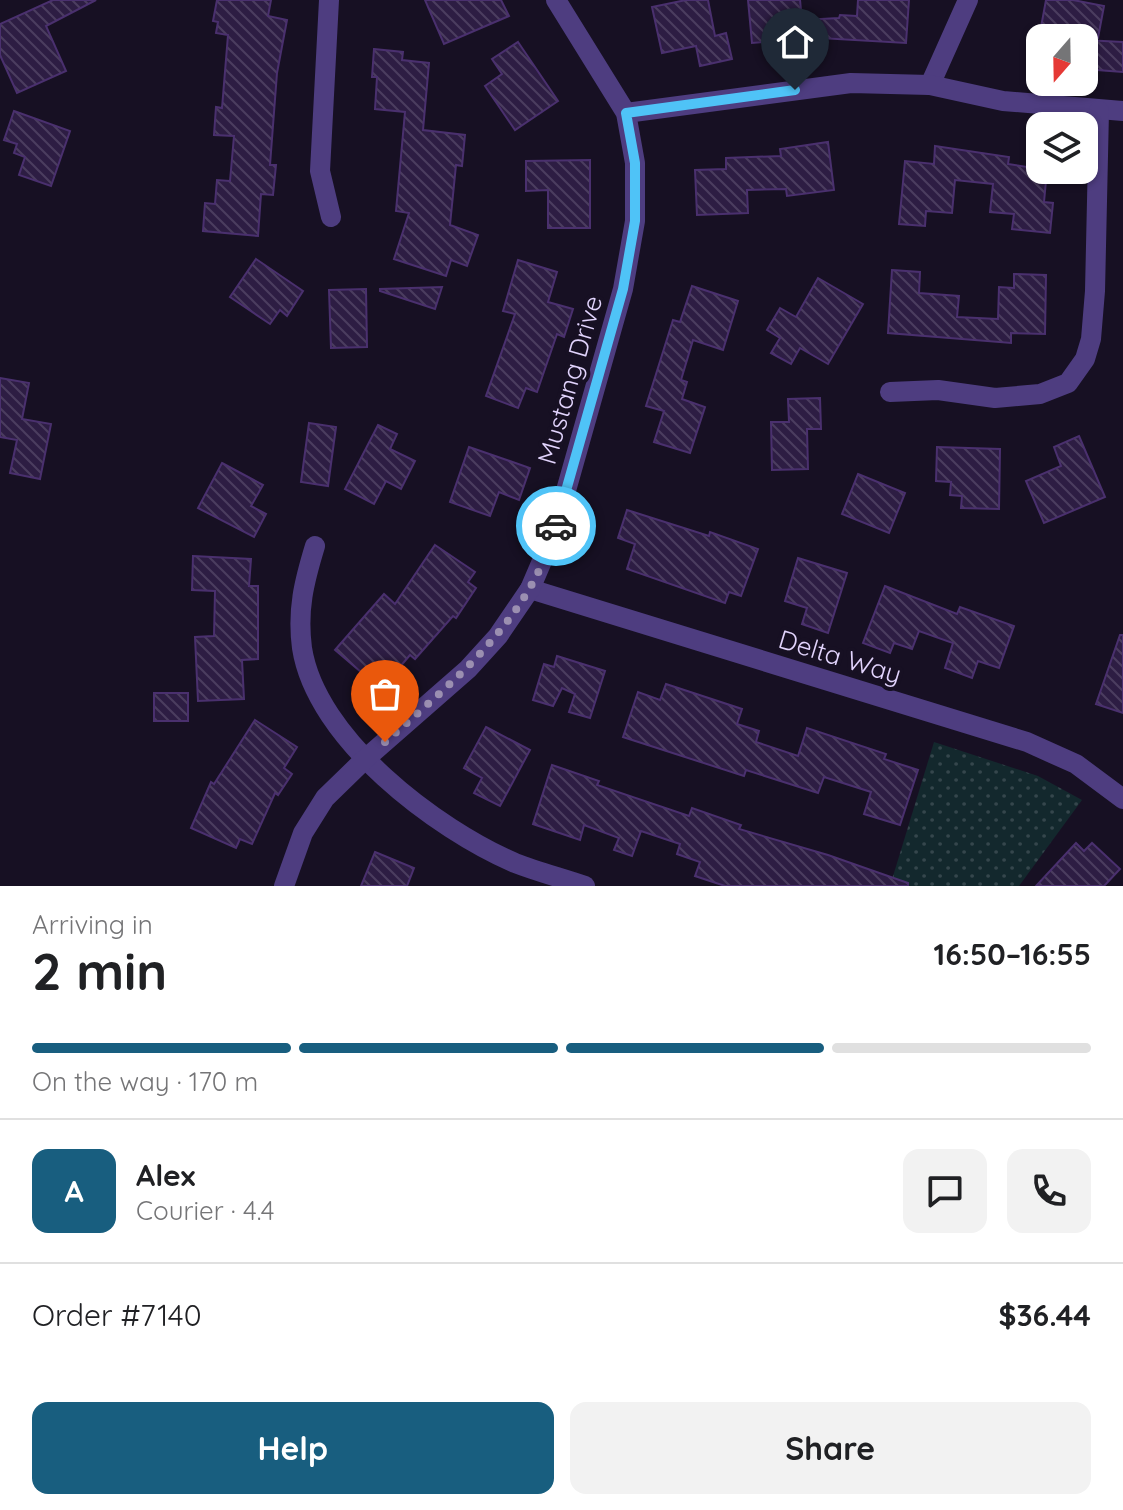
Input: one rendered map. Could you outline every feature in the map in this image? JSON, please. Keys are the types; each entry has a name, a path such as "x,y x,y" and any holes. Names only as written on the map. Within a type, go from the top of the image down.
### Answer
{"street":[{"path":"329,0 320,171 331,217"},
{"name":"Mustang Drive","path":"284,886 303,833 325,798 468,669 498,636 530,589 554,533 623,289 635,221 635,163 626,113 556,0"},
{"path":"930,85 968,0"},
{"path":"626,113 851,83 930,85 1003,101 1123,111"},
{"path":"890,392 938,390 995,398 1040,394 1068,383 1085,359 1091,339 1099,111"},
{"path":"315,546 300,595 302,648 312,683 364,760 426,811 469,839 516,863 585,886"},
{"name":"Delta Way","path":"530,589 1027,742 1076,764 1123,799"}],"green space":[{"path":"934,742 1038,776 1082,800 1019,886 890,886"}],"building":[{"path":"53,0 96,0 46,26 66,71 17,93 0,55 0,24"},
{"path":"217,0 271,0 268,16 287,20 277,73 270,165 276,165 273,195 261,194 258,236 203,231 205,203 215,204 217,180 230,181 234,136 214,135 216,107 222,108 228,35 216,33 218,22 213,21"},
{"path":"425,0 501,0 509,16 444,44"},
{"path":"686,0 708,0 715,36 726,33 732,59 700,66 696,46 662,53 652,7"},
{"path":"748,0 800,0 802,20 857,16 858,0 909,0 906,43 820,38 821,47 789,50 788,40 752,43"},
{"path":"1046,0 1073,0 1104,6 1098,38 1098,24 1042,24"},
{"path":"1098,41 1123,42 1123,72 1098,70"},
{"path":"518,42 558,101 515,130 485,86 502,74 492,59"},
{"path":"374,49 403,52 402,60 429,63 423,130 465,135 462,166 456,165 450,225 478,235 467,266 451,260 446,276 394,259 409,213 396,211 405,112 375,109 377,77 372,77"},
{"path":"14,111 70,131 51,186 19,175 25,157 14,153 17,144 4,140"},
{"path":"828,142 834,190 787,196 786,189 747,190 748,213 697,215 695,170 726,169 726,158 781,156 780,149"},
{"path":"935,146 1009,157 1008,164 1026,167 1026,184 1046,184 1044,202 1053,203 1050,233 1012,229 1014,214 990,212 993,184 955,180 952,213 926,211 925,226 899,224 905,161 934,164"},
{"path":"590,160 590,228 548,228 548,190 526,191 526,161"},
{"path":"256,259 303,291 287,316 280,310 270,324 230,297"},
{"path":"518,260 557,272 548,302 573,309 564,337 557,334 537,392 526,388 518,408 486,396 515,314 503,311"},
{"path":"892,270 920,272 919,293 959,296 957,317 998,319 999,287 1014,288 1014,274 1046,275 1045,334 1011,333 1011,343 888,333"},
{"path":"818,278 863,304 828,364 800,348 791,364 771,353 780,338 767,330 780,308 796,317"},
{"path":"692,286 738,301 723,350 693,340 681,380 687,382 682,399 705,407 690,453 654,442 664,411 646,406 673,320 680,322"},
{"path":"442,287 435,309 380,291 380,289"},
{"path":"366,289 367,347 331,348 329,290"},
{"path":"0,378 29,383 22,419 51,424 40,479 10,473 17,440 0,437"},
{"path":"820,398 821,429 807,429 808,469 772,470 771,422 789,422 788,399"},
{"path":"309,423 336,427 328,486 301,482"},
{"path":"378,425 397,434 390,449 415,461 401,489 386,481 374,504 345,489"},
{"path":"1079,436 1105,497 1044,523 1026,481 1061,466 1054,447"},
{"path":"469,447 530,468 519,500 499,492 490,516 450,502"},
{"path":"937,447 1000,449 999,509 961,508 962,496 950,495 951,482 936,481"},
{"path":"222,463 263,485 251,506 266,514 254,537 198,508"},
{"path":"858,474 905,493 889,533 842,514"},
{"path":"627,510 709,536 710,532 758,549 741,596 729,592 725,603 627,569 635,544 618,538"},
{"path":"435,545 475,572 468,582 476,588 456,618 453,616 415,659 410,655 381,689 335,650 384,594 395,604"},
{"path":"193,556 251,559 249,586 258,586 258,659 242,660 244,699 198,701 195,637 214,636 215,591 192,590"},
{"path":"798,558 847,573 828,633 802,624 807,608 785,601"},
{"path":"885,586 957,614 960,607 1014,626 999,668 978,661 972,678 945,668 953,643 919,631 912,649 894,643 890,653 863,643"},
{"path":"1120,635 1123,635 1123,713 1096,704"},
{"path":"557,656 605,671 590,718 569,712 575,694 562,688 553,706 533,700 544,664 554,667"},
{"path":"666,684 742,709 737,724 759,731 756,742 798,756 807,728 886,754 884,759 918,770 900,825 864,814 871,792 824,777 818,793 746,770 744,776 623,737 638,692 660,700"},
{"path":"154,693 188,693 188,721 154,721"},
{"path":"255,720 297,747 284,768 292,774 278,795 275,793 252,844 240,839 236,848 191,828 211,782 214,784"},
{"path":"486,727 530,750 500,806 474,793 482,778 464,768"},
{"path":"552,765 599,781 597,785 689,816 692,808 741,825 739,829 828,855 908,883 908,886 725,886 695,876 700,862 677,854 680,844 641,831 632,856 614,850 619,838 584,825 580,840 533,824"},
{"path":"1076,843 1084,851 1092,843 1120,869 1104,886 1036,886"},
{"path":"375,852 414,868 407,886 361,886"}],"way so far":[{"path":"385,742 468,669 498,636 530,589 556,526"}],"route":[{"path":"556,526 623,289 635,221 635,163 626,113 795,90"}]}
